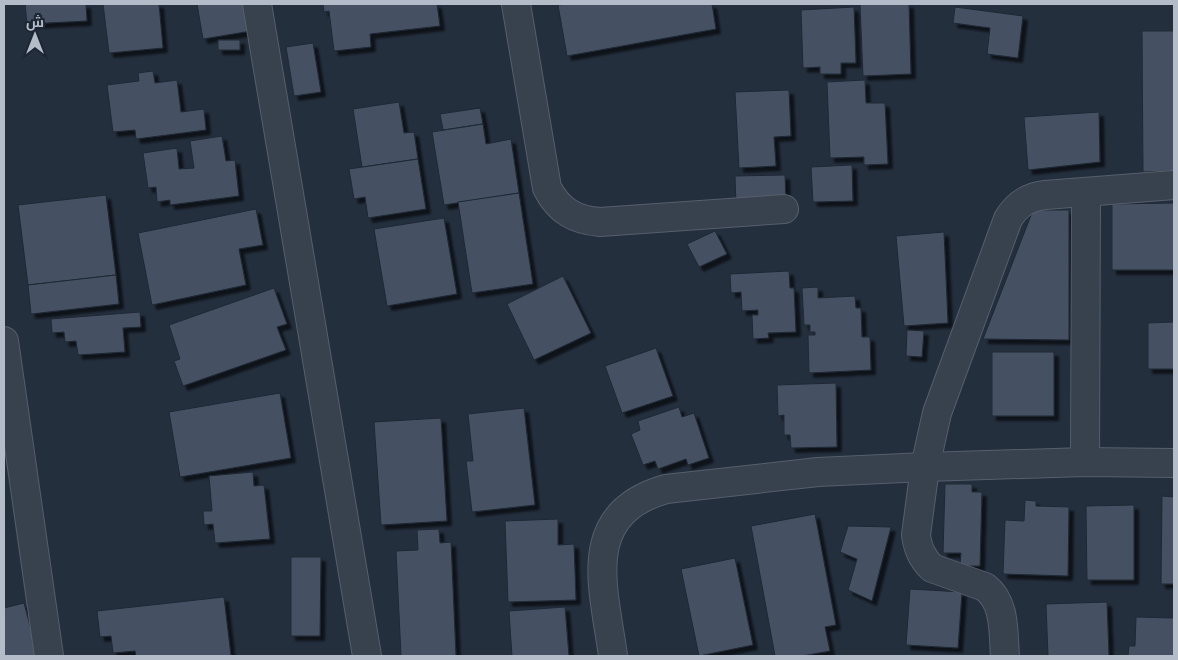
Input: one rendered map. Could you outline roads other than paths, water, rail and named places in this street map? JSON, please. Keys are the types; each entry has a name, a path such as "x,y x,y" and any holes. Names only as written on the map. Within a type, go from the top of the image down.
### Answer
{"street":[{"path":"257,4 367,656"},
{"path":"516,4 547,188 553,200 562,209 580,219 600,222 784,209"},
{"path":"1005,656 1001,612 992,592 985,587 932,568 921,555 917,546 916,535 925,467 937,413 1008,219 1018,206 1035,196 1174,184"},
{"path":"1085,462 1086,192"},
{"path":"4,341 49,656"},
{"path":"614,656 602,575 602,558 605,542 612,526 622,513 634,501 649,494 666,489 818,472 1085,462 1174,463"}]}
